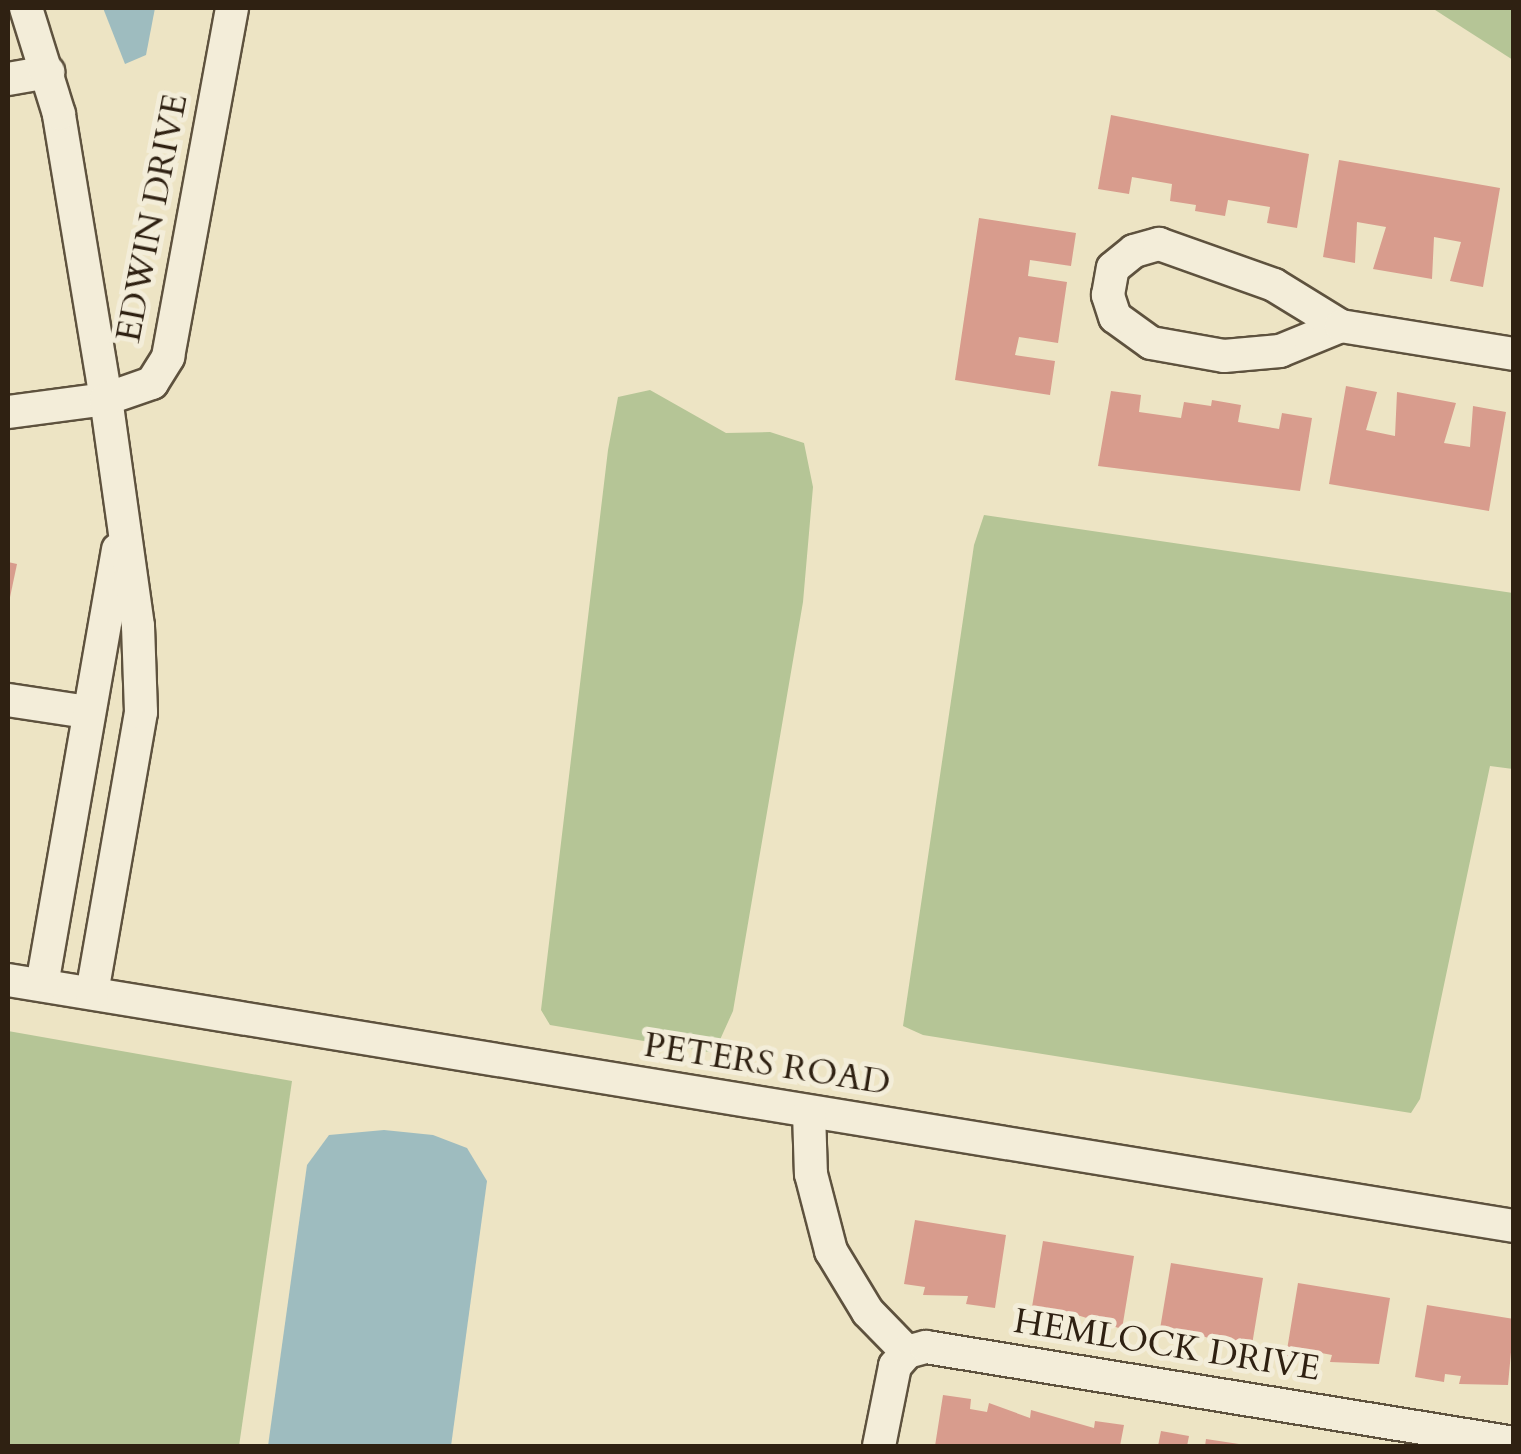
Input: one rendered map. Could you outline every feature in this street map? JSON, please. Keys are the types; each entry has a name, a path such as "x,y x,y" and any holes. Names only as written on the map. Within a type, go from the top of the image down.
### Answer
{"street":[{"path":"26,8 48,72 122,477 122,526 138,626 141,712 92,994"},
{"name":"EDWIN DRIVE","path":"8,412 106,400 152,382 168,357 232,8"},
{"path":"8,79 48,72"},
{"path":"1341,326 1280,351 1224,356 1151,343 1115,317 1108,295 1113,268 1134,251 1160,244 1274,286 1341,326 1514,354"},
{"path":"42,985 122,526"},
{"path":"8,700 87,712"},
{"name":"PETERS ROAD","path":"8,980 1514,1226"},
{"path":"809,1112 811,1174 831,1251 868,1312 907,1352 890,1378 879,1446"},
{"name":"HEMLOCK DRIVE","path":"907,1352 936,1348 1514,1443"}],"green space":[{"path":"1432,8 1513,8 1513,60"},
{"path":"650,390 726,433 770,432 804,443 813,487 803,602 733,1011 714,1053 550,1025 541,1010 608,450 618,397"},
{"path":"984,515 1513,593 1513,769 1490,766 1420,1099 1411,1113 923,1035 903,1026 974,545"},
{"path":"8,1031 292,1081 239,1446 8,1446"}],"water":[{"path":"103,8 155,8 146,55 125,64"},
{"path":"384,1130 433,1135 467,1148 487,1181 451,1446 268,1446 307,1165 329,1135"}],"building":[{"path":"1111,115 1309,154 1297,228 1267,223 1270,207 1228,200 1225,216 1195,211 1196,205 1170,201 1172,184 1132,177 1129,194 1098,189"},
{"path":"1339,160 1500,188 1483,287 1450,281 1461,242 1434,237 1432,279 1373,269 1386,227 1357,222 1355,263 1323,257"},
{"path":"979,218 1076,233 1071,266 1030,260 1028,276 1067,282 1058,343 1019,337 1015,355 1055,361 1050,395 955,380"},
{"path":"1346,386 1377,392 1366,430 1395,436 1397,392 1456,403 1444,443 1470,447 1473,406 1506,412 1489,511 1329,484"},
{"path":"1111,391 1141,395 1139,412 1181,418 1184,402 1211,406 1212,400 1241,405 1238,422 1279,429 1282,413 1312,418 1300,491 1098,466"},
{"path":"8,562 17,564 9,602 8,602"},
{"path":"915,1220 1006,1235 995,1308 966,1304 968,1296 923,1295 925,1287 904,1284"},
{"path":"1043,1241 1134,1256 1122,1329 1061,1310 1060,1318 1031,1313"},
{"path":"1171,1263 1263,1278 1251,1351 1189,1332 1188,1340 1159,1335"},
{"path":"1298,1283 1390,1298 1379,1364 1330,1362 1332,1355 1316,1352 1315,1360 1286,1356"},
{"path":"1427,1305 1514,1319 1508,1385 1459,1384 1461,1376 1445,1374 1444,1382 1415,1377"},
{"path":"943,1395 971,1399 970,1409 987,1412 989,1403 1030,1418 1031,1410 1094,1428 1095,1421 1124,1425 1120,1446 935,1446"},
{"path":"1161,1431 1189,1436 1187,1446 1158,1446"},
{"path":"1206,1439 1239,1444 1239,1446 1205,1446"}]}
